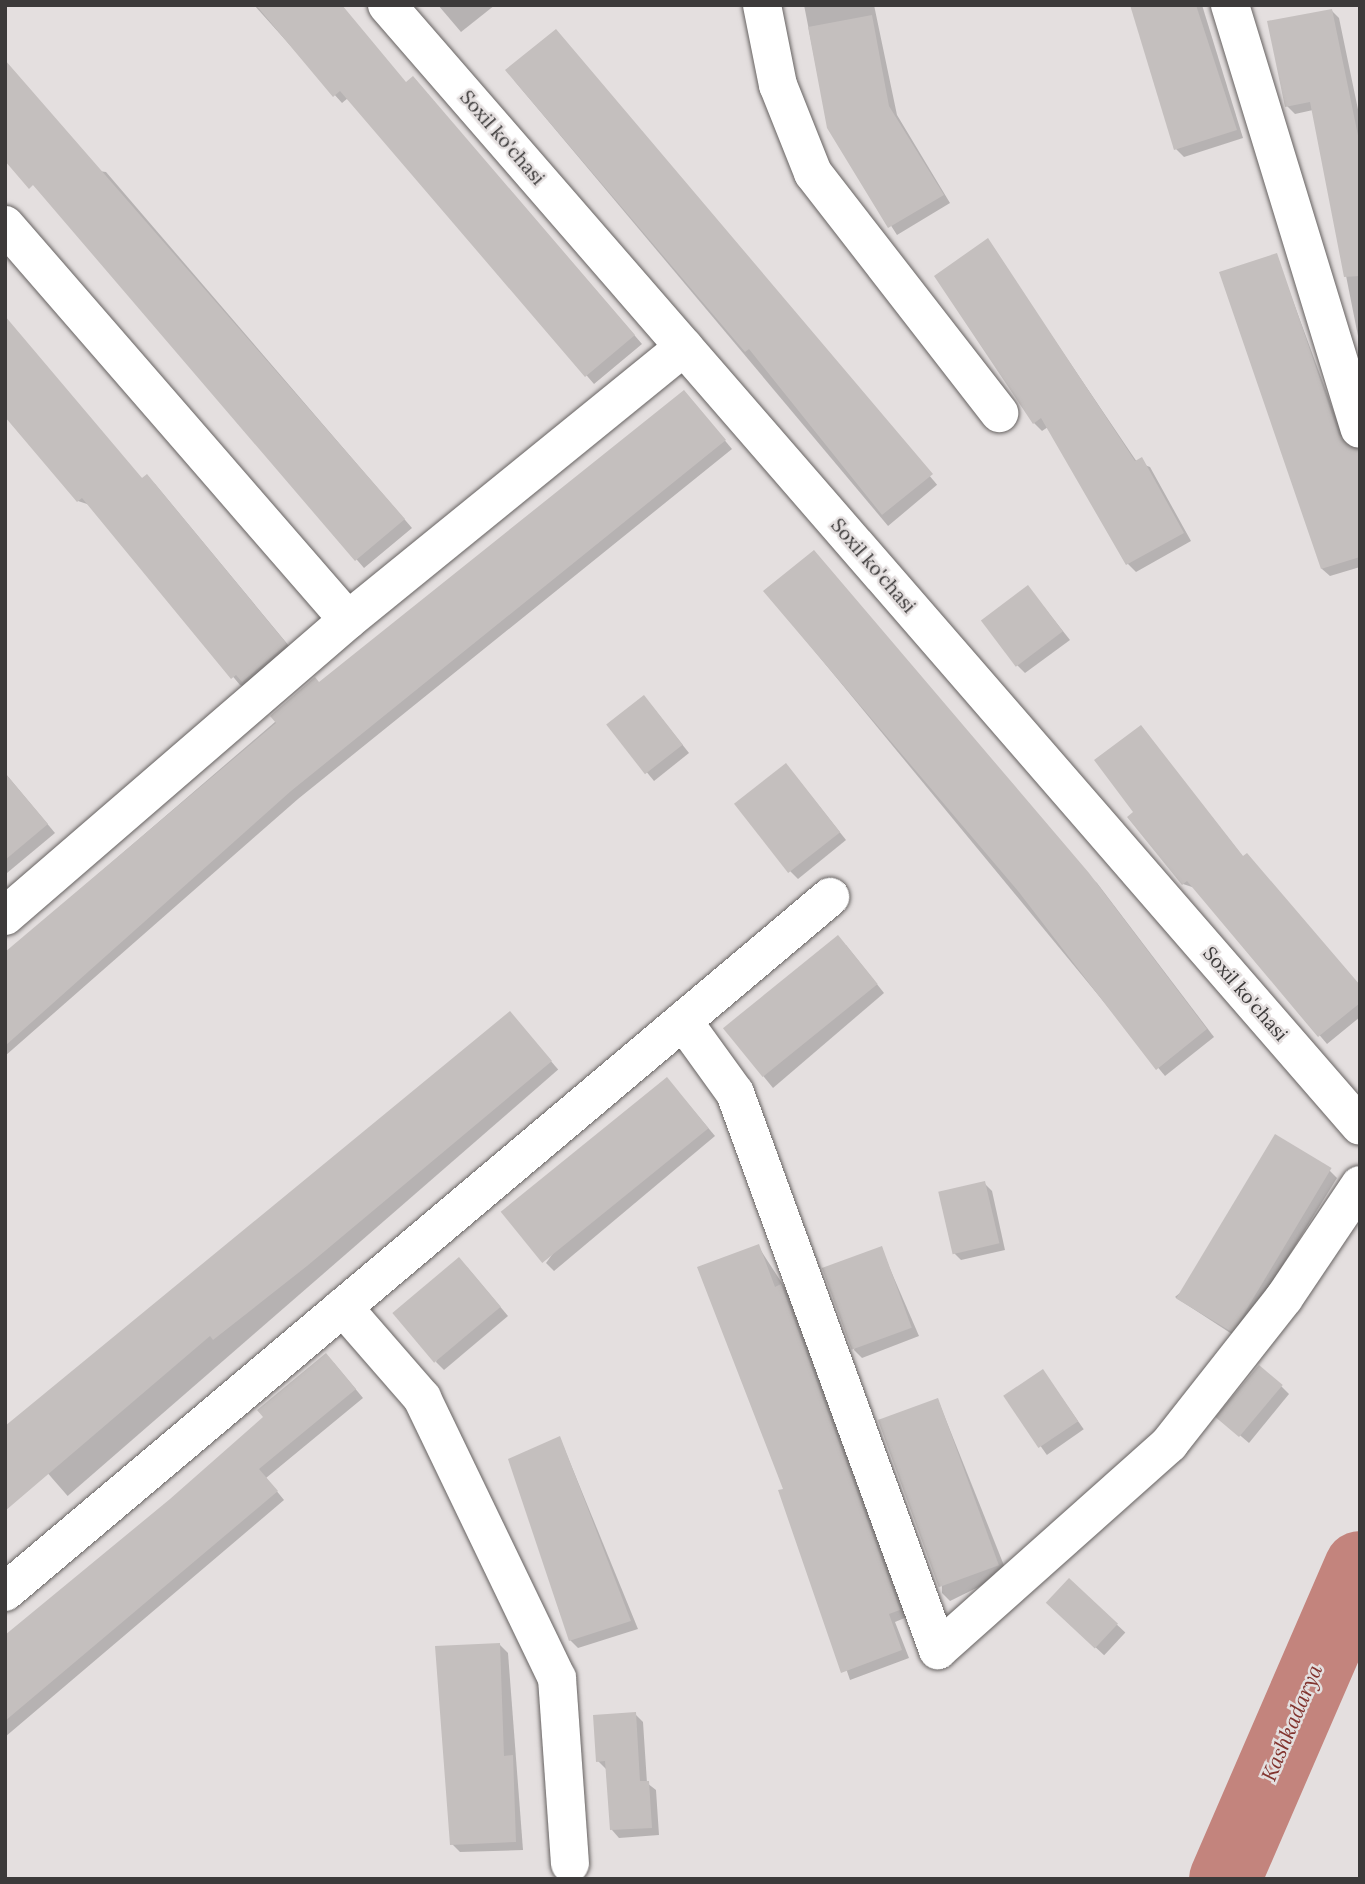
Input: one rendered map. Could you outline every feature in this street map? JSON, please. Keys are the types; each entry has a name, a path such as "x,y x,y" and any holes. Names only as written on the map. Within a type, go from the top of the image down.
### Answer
{"street":[{"name":"Soxil ko'chasi","path":"387,5 1360,1126"},
{"path":"762,5 778,85 813,173 999,413"},
{"path":"1230,5 1360,429"},
{"path":"5,225 348,620"},
{"path":"5,916 348,620 684,347"},
{"path":"5,1592 830,897"},
{"path":"683,1021 735,1093 938,1650 1168,1444 1284,1298 1360,1185"},
{"path":"343,1307 422,1398 557,1678 570,1864"}],"building":[{"path":"256,5 342,5 406,82 413,76 635,335 585,377 340,91 333,97"},
{"path":"1130,5 1196,5 1237,130 1174,150"},
{"path":"1332,9 1360,145 1360,276 1344,277 1310,102 1285,107 1267,21"},
{"path":"872,15 889,106 944,195 888,228 827,128 808,27"},
{"path":"556,29 933,474 882,515 749,349 745,352 505,70"},
{"path":"5,60 405,519 355,561 33,185 29,189 5,161"},
{"path":"988,238 1135,461 1142,457 1184,533 1126,565 1041,418 1033,424 934,276"},
{"path":"1277,253 1339,435 1360,450 1360,557 1321,569 1219,272"},
{"path":"5,316 142,478 147,474 287,644 242,682 236,675 231,679 82,498 77,502 5,417"},
{"path":"684,390 726,440 291,791 5,1046 5,952 276,723 270,716 315,677 319,682"},
{"path":"814,550 1089,873 1207,1029 1156,1070 1018,891 763,591"},
{"path":"1028,585 1063,631 1016,667 981,621"},
{"path":"644,695 683,745 645,774 606,725"},
{"path":"1141,725 1243,856 1247,853 1360,985 1360,1003 1318,1037 1187,881 1182,885 1127,817 1133,812 1094,760"},
{"path":"786,763 840,832 788,873 734,804"},
{"path":"5,773 48,824 5,860"},
{"path":"838,935 878,984 763,1077 723,1028"},
{"path":"510,1011 552,1061 307,1266 213,1340 210,1336 5,1511 5,1426"},
{"path":"667,1077 709,1128 542,1263 501,1212"},
{"path":"1275,1134 1332,1168 1233,1333 1176,1299"},
{"path":"985,1181 999,1243 953,1254 938,1192"},
{"path":"759,1244 775,1287 781,1284 900,1610 889,1614 902,1650 841,1673 778,1490 783,1489 697,1267"},
{"path":"882,1246 912,1328 852,1350 822,1268"},
{"path":"459,1257 501,1307 434,1363 392,1313"},
{"path":"326,1353 356,1389 259,1469 278,1491 5,1721 5,1635 170,1499 263,1417 257,1410"},
{"path":"1259,1365 1283,1385 1239,1437 1215,1417"},
{"path":"1043,1369 1078,1421 1038,1448 1003,1396"},
{"path":"938,1398 999,1565 939,1587 878,1420"},
{"path":"560,1436 631,1621 569,1641 508,1459"},
{"path":"1069,1578 1118,1624 1095,1649 1046,1603"},
{"path":"500,1643 504,1756 513,1755 516,1842 450,1845 435,1646"},
{"path":"636,1712 640,1781 649,1781 652,1828 610,1830 605,1761 596,1762 593,1715"}],"waterway":[{"name":"Kashkadarya","path":"1225,1879 1360,1567"}]}
